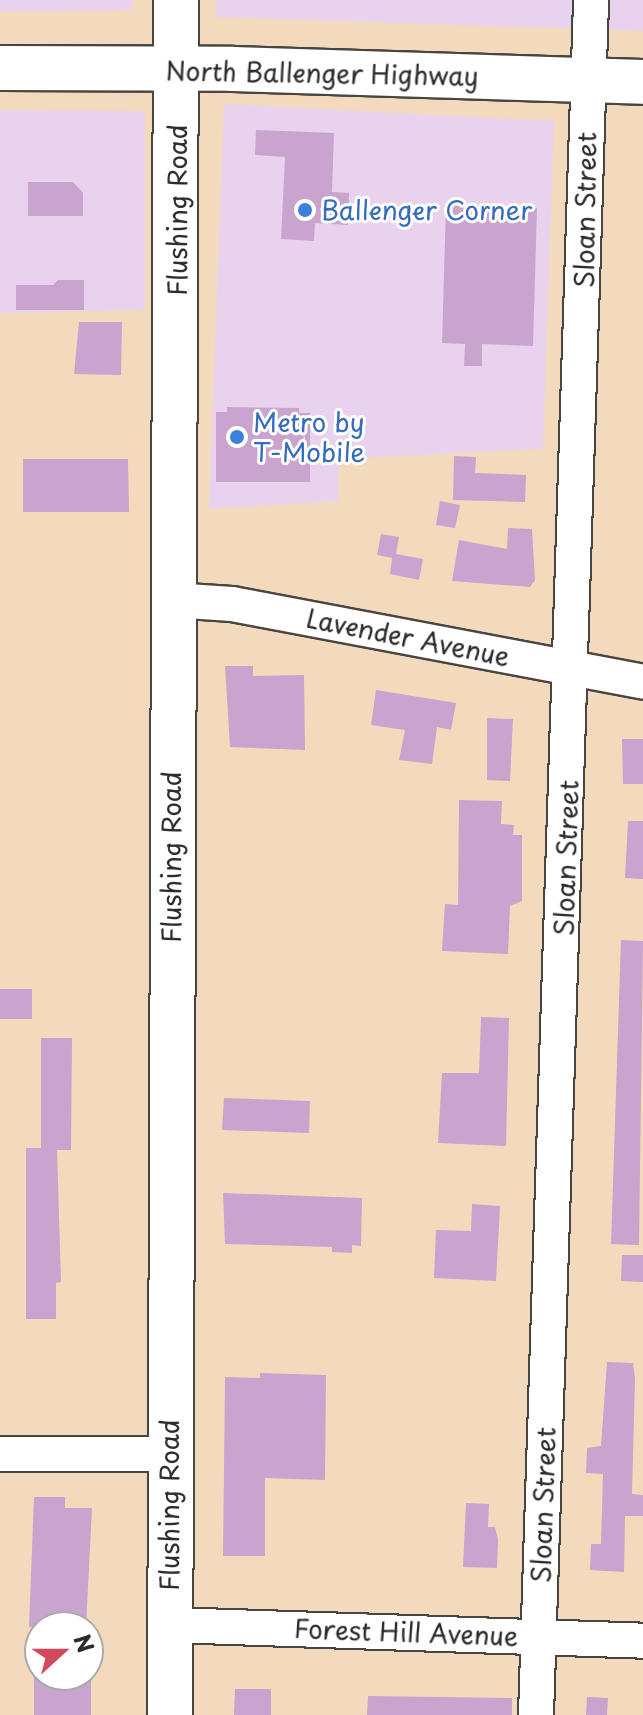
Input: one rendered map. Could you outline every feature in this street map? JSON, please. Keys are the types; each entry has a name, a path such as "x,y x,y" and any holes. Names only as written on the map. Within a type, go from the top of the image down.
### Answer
{"main road":[{"name":"Flushing Road","path":"170,1715 176,0"},
{"name":"North Ballenger Highway","path":"0,68 177,69 643,82"}],"street":[{"name":"Sloan Street","path":"536,1715 572,668 591,0"},
{"name":"Lavender Avenue","path":"172,600 232,604 643,682"},
{"path":"0,1454 169,1454"},
{"name":"Forest Hill Avenue","path":"170,1625 643,1641"}],"shaded area":[{"path":"0,0 132,0 132,10 0,12"},
{"path":"216,0 643,0 643,31 216,17"},
{"path":"224,104 554,121 543,449 339,459 338,501 209,509"},
{"path":"0,110 145,111 145,310 0,313"}],"building":[{"path":"256,130 334,133 332,192 349,193 348,225 315,223 314,241 281,239 285,157 255,155"},
{"path":"28,182 73,182 83,193 83,216 28,216"},
{"path":"446,205 537,208 533,346 482,344 482,366 464,366 465,344 442,343"},
{"path":"58,280 84,280 84,310 16,310 16,285 53,285"},
{"path":"79,322 122,322 121,375 74,374"},
{"path":"227,407 299,408 299,413 310,413 310,482 216,482 216,412 227,412"},
{"path":"454,456 476,457 475,473 526,475 525,502 453,500"},
{"path":"23,459 128,459 129,512 23,512"},
{"path":"440,501 460,505 455,528 436,525"},
{"path":"508,528 532,529 535,580 530,587 452,581 459,540 507,549"},
{"path":"381,534 399,537 396,554 423,559 419,580 390,574 392,558 377,555"},
{"path":"225,666 253,666 253,676 304,675 305,750 230,747"},
{"path":"376,690 456,703 451,730 437,727 432,764 399,760 405,730 371,725"},
{"path":"487,718 513,719 510,781 487,780"},
{"path":"622,739 643,739 643,784 623,784"},
{"path":"459,800 502,801 501,824 514,825 513,835 522,835 522,901 510,906 508,954 442,951 445,904 458,905"},
{"path":"628,821 643,821 643,879 625,878"},
{"path":"621,940 643,941 639,1245 611,1244"},
{"path":"0,989 32,989 32,1019 0,1019"},
{"path":"481,1017 509,1018 506,1146 438,1143 442,1073 479,1073"},
{"path":"41,1038 72,1038 71,1150 57,1150 61,1282 56,1283 56,1319 26,1319 26,1148 41,1148"},
{"path":"224,1098 310,1101 309,1133 222,1130"},
{"path":"223,1193 362,1198 361,1246 352,1245 352,1253 332,1252 332,1247 225,1244"},
{"path":"472,1204 500,1206 496,1281 434,1278 436,1230 471,1231"},
{"path":"622,1255 643,1255 643,1282 621,1281"},
{"path":"607,1362 633,1363 635,1378 632,1494 643,1495 643,1516 625,1516 624,1572 590,1570 591,1544 601,1544 603,1474 586,1473 587,1448 601,1446"},
{"path":"260,1373 326,1375 325,1480 265,1478 265,1556 223,1556 225,1377 260,1378"},
{"path":"34,1497 65,1497 65,1508 92,1508 87,1611 30,1611"},
{"path":"466,1503 489,1504 488,1527 495,1527 498,1540 497,1568 463,1567"},
{"path":"235,1689 271,1689 271,1715 234,1715"},
{"path":"34,1691 91,1691 91,1715 34,1715"},
{"path":"368,1696 512,1698 512,1715 367,1715"},
{"path":"587,1697 608,1698 607,1715 586,1715"}],"place":[{"name":"Ballenger Corner","path":"305,210"},
{"name":"Metro by T-Mobile","path":"237,437"}]}
